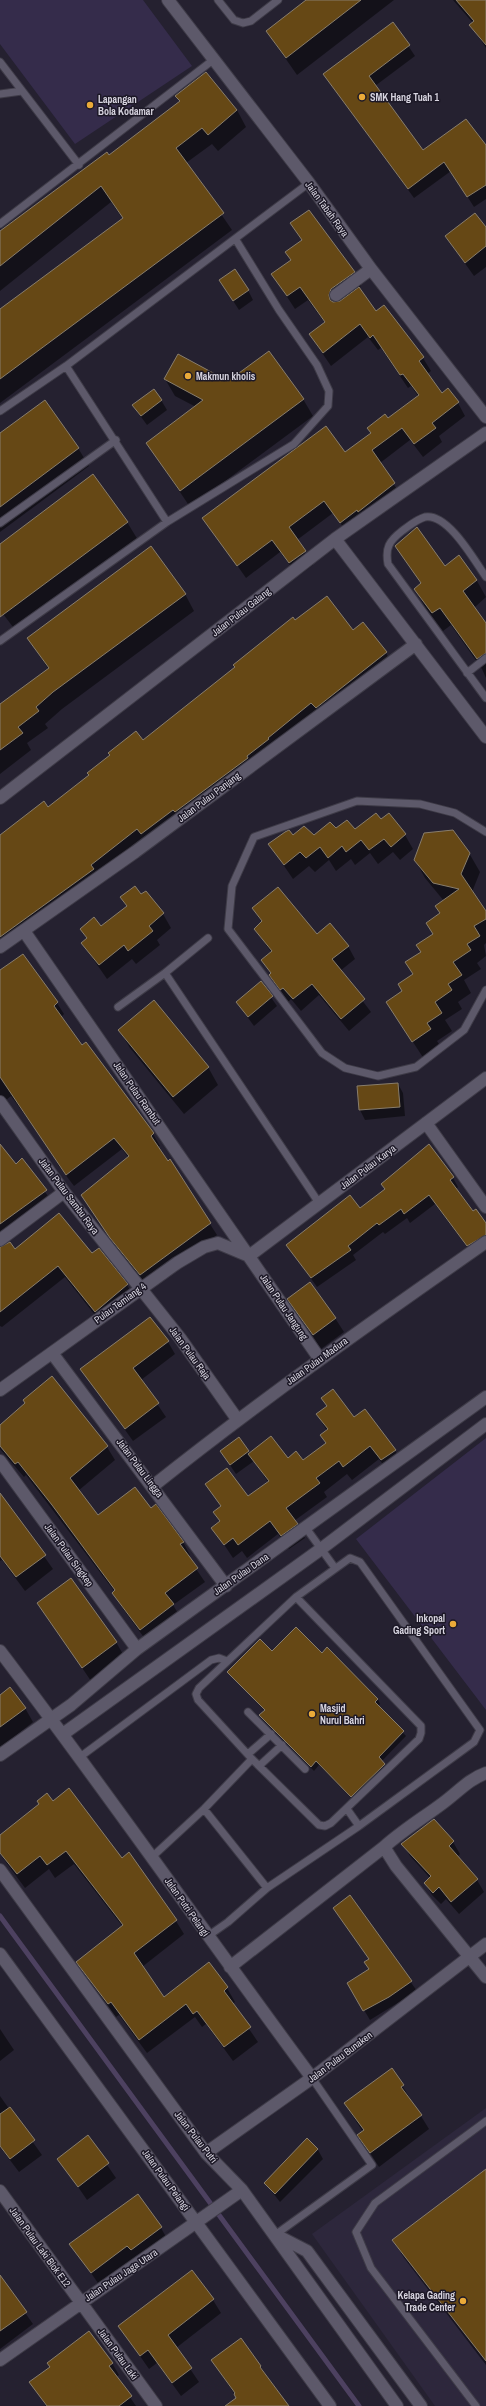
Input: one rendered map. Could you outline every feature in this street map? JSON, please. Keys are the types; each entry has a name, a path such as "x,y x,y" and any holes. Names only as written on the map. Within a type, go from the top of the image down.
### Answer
{"street":[{"name":"Jalan Tabah Raya","path":"168,0 212,60 309,183 371,269 486,418"},
{"path":"336,295 371,269"},
{"name":"Jalan Pulau Galang","path":"0,798 335,539 486,433"},
{"path":"335,539 486,737"},
{"name":"Jalan Pulau Panjang","path":"0,948 135,852 416,644"},
{"name":"Jalan Pulau Rambut","path":"24,931 249,1256"},
{"name":"Jalan Pulau Karya","path":"249,1256 486,1078"},
{"name":"Jalan Pulau Sambu Raya","path":"0,1102 64,1192 140,1290"},
{"path":"426,1123 486,1207"},
{"path":"0,1240 64,1192"},
{"name":"Jalan Pulau Madura","path":"153,1486 237,1419 319,1358 486,1242"},
{"name":"Pulau Temiang 4","path":"0,1390 140,1290 204,1247 218,1243 249,1256"},
{"name":"Jalan Pulau Jangung","path":"249,1256 319,1358"},
{"name":"Jalan Pulau Raja","path":"140,1290 180,1338 237,1419"},
{"name":"Jalan Pulau Lingga","path":"52,1353 153,1486 226,1586"},
{"name":"Jalan Pulau Dana","path":"0,1755 52,1720 137,1649 486,1397"},
{"path":"64,1734 321,1549 486,1424"},
{"name":"Jalan Pulau Singkep","path":"0,1461 137,1649"},
{"name":"Jalan Putri Pelangi","path":"0,1651 64,1734 230,1967 312,2078"},
{"path":"230,1967 384,1847 404,1829 444,1803 476,1777 486,1773"},
{"path":"384,1847 400,1872 486,1977"},
{"name":"Jalan Pulau Putri","path":"0,1870 206,2153 238,2194 275,2235 307,2251 421,2406"},
{"name":"Jalan Pulau Bunaken","path":"206,2153 312,2078 486,1944"},
{"name":"Jalan Pulau Pelangi","path":"0,1954 200,2222 330,2406"},
{"name":"Jalan Pulau Jaga Utara","path":"0,2360 200,2222 238,2194"},
{"name":"Jalan Pulau Laki Blok E12","path":"1,2195 81,2303"},
{"path":"275,2235 338,2325 398,2406"},
{"name":"Jalan Pulau Laki","path":"81,2303 156,2406"},
{"path":"338,2325 352,2314"}],"lane":[{"path":"218,0 234,20 243,23 251,21 278,0"},
{"path":"0,224 79,165 212,60"},
{"path":"0,62 79,165"},
{"path":"0,94 22,91"},
{"path":"0,411 66,366 236,240 309,183"},
{"path":"0,641 167,522 294,444 328,406 329,391 317,364 279,310 236,240"},
{"path":"66,366 116,440 167,522"},
{"path":"0,523 116,440"},
{"path":"486,577 446,523 434,517 425,517 415,522 392,538 387,546 388,564 486,698"},
{"path":"467,672 486,658"},
{"path":"486,832 455,813 420,804 357,801 254,837 232,886 228,929 322,1053 345,1068 378,1076 416,1067 464,1030 486,990"},
{"path":"118,1007 165,973 208,938"},
{"path":"165,973 319,1203"},
{"path":"306,1528 335,1568"},
{"path":"208,1936 228,1922 267,1888 359,1826 474,1742 480,1730 360,1562 350,1558 296,1597 199,1688 196,1694 198,1700 259,1766 320,1824 325,1826 331,1823 347,1809 419,1739 421,1726 296,1597"},
{"path":"80,1757 211,1660 219,1658 227,1661"},
{"path":"248,1712 305,1770"},
{"path":"152,1857 204,1809 271,1734"},
{"path":"259,1766 282,1745"},
{"path":"204,1809 267,1888"},
{"path":"347,1809 359,1826"},
{"path":"275,2235 372,2165 312,2078"},
{"path":"476,2406 371,2268 356,2232 375,2203 486,2121"}],"shaded area":[{"name":"Lapangan Bola Kodamar","path":"0,0 143,0 192,66 75,144 0,44"},
{"name":"Inkopal Gading Sport","path":"486,1438 486,1710 356,1539"},
{"path":"486,2108 486,2406 435,2406 312,2234"}],"building":[{"path":"306,0 361,0 286,58 266,31"},
{"path":"456,0 486,0 486,45 469,25 474,21"},
{"name":"SMK Hang Tuah 1","path":"393,22 410,45 369,76 423,150 466,119 486,145 486,185 467,197 444,162 408,189 323,74"},
{"path":"206,72 237,110 208,135 202,128 176,148 224,213 0,379 0,309 123,218 101,186 0,266 0,231 107,152 109,155 180,101 175,96"},
{"path":"309,210 355,272 331,289 329,295 330,300 333,302 340,301 359,287 376,311 384,305 424,357 419,361 442,393 448,388 459,402 432,423 436,428 414,444 402,428 372,450 395,483 358,512 357,510 340,523 324,501 289,527 306,551 289,563 272,540 237,566 202,518 326,426 345,452 371,433 367,428 385,414 388,418 419,395 403,374 400,375 373,335 370,338 360,324 323,353 309,334 325,322 300,287 287,296 271,274 291,260 285,252 302,240 290,223"},
{"path":"475,213 486,227 486,246 465,263 445,236"},
{"path":"235,269 249,290 233,301 219,280"},
{"path":"269,351 304,399 180,491 146,443 203,400 164,379 178,354 228,381"},
{"path":"154,389 162,400 141,416 132,405"},
{"path":"45,400 79,448 0,507 0,433"},
{"path":"93,474 128,522 0,617 0,544"},
{"path":"417,527 445,566 459,555 477,580 463,591 486,623 486,653 477,659 440,608 432,613 414,589 421,583 395,546"},
{"path":"151,546 186,594 53,692 36,707 39,711 18,727 23,733 0,750 0,704 49,668 27,638"},
{"path":"327,596 353,630 363,622 387,652 316,708 311,703 247,756 248,758 175,812 173,810 141,834 137,829 91,865 94,869 0,937 0,835 44,801 48,807 89,775 87,773 110,755 108,753 136,731 143,740 235,667 233,665 293,617 295,620"},
{"path":"376,813 381,819 389,813 406,834 391,847 384,839 369,850 361,840 346,852 342,846 328,858 320,847 306,858 300,852 284,865 268,844 289,830 293,835 304,826 314,835 330,822 336,828 347,820 355,829"},
{"path":"453,830 470,853 461,874 486,911 486,919 474,926 480,936 467,944 471,950 453,962 462,975 448,984 452,990 435,1002 442,1013 427,1023 431,1029 412,1042 386,1002 402,991 398,984 413,974 405,962 421,952 416,945 433,934 426,923 440,913 435,906 459,889 433,883 414,860 424,833"},
{"path":"135,886 141,894 146,891 164,913 149,926 153,931 128,951 124,945 99,965 81,943 87,938 80,929 94,917 101,926 127,906 120,897"},
{"path":"278,887 317,934 330,923 349,946 332,959 365,999 341,1019 312,984 293,999 283,988 280,990 269,975 271,973 261,960 272,951 254,929 262,921 252,908"},
{"path":"23,954 58,1002 54,1006 82,1045 86,1042 154,1133 151,1136 168,1161 170,1159 211,1223 140,1275 110,1238 81,1195 129,1156 114,1138 66,1175 0,1077 0,970"},
{"path":"261,981 273,996 248,1017 236,1002"},
{"path":"154,1000 209,1067 173,1097 118,1030"},
{"path":"398,1083 400,1107 359,1110 357,1086"},
{"path":"0,1144 16,1164 22,1158 47,1190 0,1224"},
{"path":"429,1144 454,1177 450,1180 473,1211 476,1209 486,1223 486,1235 467,1246 429,1195 404,1214 401,1209 379,1225 377,1223 348,1246 351,1250 311,1278 286,1245 350,1195 360,1208 385,1189 381,1184"},
{"path":"59,1213 92,1253 99,1248 128,1284 95,1312 58,1266 0,1312 0,1247 10,1242 15,1249"},
{"path":"310,1282 336,1318 313,1335 287,1299"},
{"path":"150,1317 169,1341 133,1368 159,1403 125,1429 80,1369"},
{"path":"52,1376 108,1446 70,1478 98,1515 135,1487 151,1508 156,1504 184,1542 180,1544 198,1568 165,1593 174,1604 140,1630 112,1593 115,1590 52,1505 18,1462 15,1464 0,1446 0,1425 25,1403 23,1400"},
{"path":"333,1389 354,1417 365,1409 396,1450 381,1460 370,1446 343,1467 339,1461 316,1478 320,1483 286,1508 298,1524 281,1536 270,1521 238,1545 233,1538 224,1545 211,1528 220,1521 213,1512 221,1506 205,1484 227,1468 248,1496 269,1481 248,1454 271,1436 288,1458 296,1451 303,1460 326,1443 320,1435 328,1429 316,1414 327,1406 321,1398"},
{"path":"239,1437 249,1451 230,1465 220,1451"},
{"path":"0,1493 46,1555 16,1577 0,1556"},
{"path":"71,1578 117,1642 82,1668 37,1603"},
{"name":"Masjid Nurul Bahri","path":"296,1627 322,1653 327,1647 378,1699 375,1702 404,1731 379,1757 385,1764 351,1797 316,1761 311,1767 259,1715 265,1710 227,1672 260,1639 272,1651"},
{"path":"10,1687 26,1708 0,1727 0,1695"},
{"path":"69,1788 122,1858 129,1852 177,1920 134,1953 164,1997 209,1962 228,1987 224,1991 251,2027 224,2047 197,2011 193,2014 186,2004 139,2040 111,2002 108,2004 76,1962 123,1925 66,1851 47,1865 40,1856 17,1874 0,1853 0,1835 39,1804 37,1801 47,1793 53,1801"},
{"path":"434,1819 454,1841 449,1846 478,1879 451,1902 439,1887 433,1893 424,1883 431,1876 401,1844"},
{"path":"350,1895 412,1981 389,1997 363,2011 347,1983 369,1969 364,1962 369,1959 333,1908"},
{"path":"392,2068 404,2085 401,2087 422,2115 370,2153 357,2135 364,2130 344,2103"},
{"path":"10,2107 35,2140 10,2159 0,2146 0,2114"},
{"path":"88,2135 109,2163 78,2187 57,2159"},
{"path":"307,2138 318,2149 275,2194 264,2183"},
{"name":"Kelapa Gading Trade Center","path":"486,2169 486,2361 392,2240"},
{"path":"138,2194 162,2227 131,2250 127,2246 91,2273 69,2244"},
{"path":"192,2270 214,2299 168,2335 192,2368 172,2383 148,2350 140,2356 118,2326"},
{"path":"0,2275 27,2312 0,2331"},
{"path":"89,2331 113,2363 109,2366 132,2396 119,2406 47,2406 29,2382 50,2367 47,2363"},
{"path":"241,2338 261,2366 260,2367 289,2406 225,2406 236,2398 235,2393 211,2360"}],"waterway":[{"path":"0,1916 359,2406"}],"place":[{"name":"SMK Hang Tuah 1","path":"362,97"},
{"name":"Lapangan Bola Kodamar","path":"90,105"},
{"name":"Makmun kholis","path":"188,376"},
{"name":"Inkopal Gading Sport","path":"453,1624"},
{"name":"Masjid Nurul Bahri","path":"312,1714"},
{"name":"Kelapa Gading Trade Center","path":"463,2301"}]}
